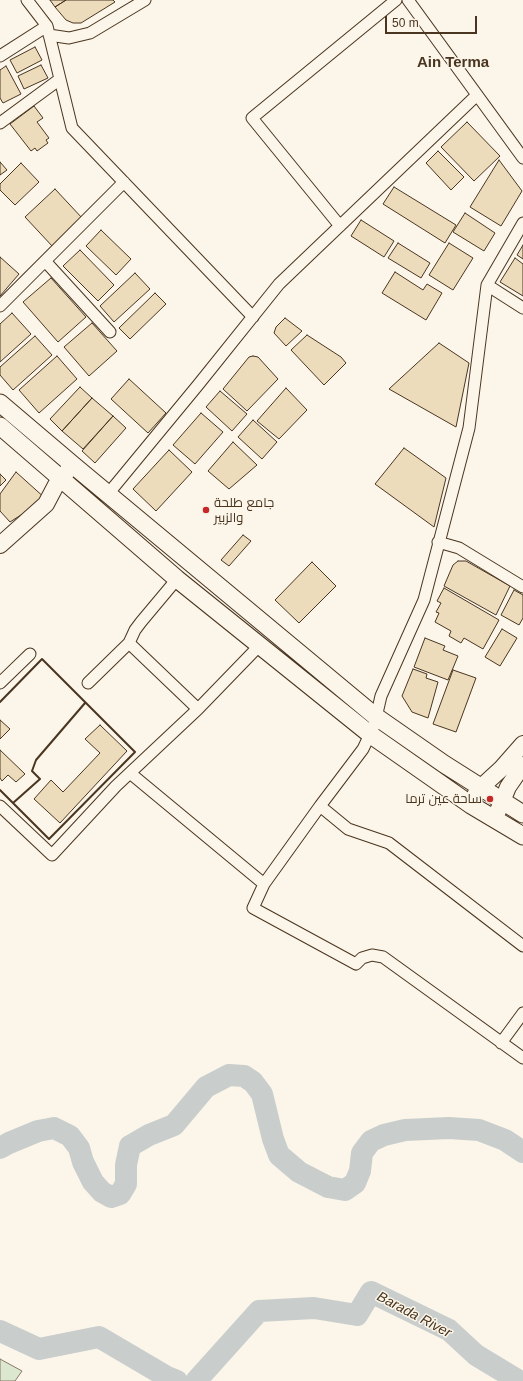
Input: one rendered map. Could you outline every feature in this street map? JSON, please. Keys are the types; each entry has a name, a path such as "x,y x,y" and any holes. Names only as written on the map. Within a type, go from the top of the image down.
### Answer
{"main road":[{"path":"0,403 375,716 444,764 523,814"},
{"path":"0,426 177,578 370,735 471,805 523,836"}],"street":[{"path":"27,0 48,31 72,128 253,317"},
{"path":"0,56 48,31 69,38 90,33 145,0"},
{"path":"340,226 252,118 396,0"},
{"path":"408,0 523,158"},
{"path":"0,123 60,79"},
{"path":"108,494 279,284 477,95"},
{"path":"0,306 124,182"},
{"path":"523,223 487,285 469,428 424,600 381,696 370,735 363,749 264,884 253,908 356,964 362,958 372,955 383,957 523,1058"},
{"path":"45,261 110,332"},
{"path":"487,285 523,308"},
{"path":"2,539 46,504 60,479 73,465"},
{"path":"438,542 459,548 523,587"},
{"path":"88,683 129,643 135,630 177,578"},
{"path":"129,643 198,709"},
{"path":"0,806 52,855 130,773 198,709 259,646"},
{"path":"0,683 30,654"},
{"path":"471,805 474,795 480,787 501,769 523,744"},
{"path":"491,817 498,811 508,787 523,765"},
{"path":"130,773 264,884"},
{"path":"320,806 348,829 389,843 523,946"},
{"path":"501,1043 523,1012"}],"green space":[{"path":"0,1359 22,1371 15,1381 0,1381"}],"building":[{"path":"50,0 66,0 55,7"},
{"path":"66,0 113,0 115,2 81,23 73,23 66,20 55,7"},
{"path":"35,47 42,60 17,73 10,60"},
{"path":"41,65 48,78 24,89 18,76"},
{"path":"6,66 21,94 3,103 0,98 0,70"},
{"path":"34,106 43,118 37,122 49,138 46,140 48,143 37,151 35,148 31,151 10,124"},
{"path":"467,122 500,156 474,181 441,147"},
{"path":"438,151 464,177 451,190 426,163"},
{"path":"499,160 522,191 501,226 470,207"},
{"path":"0,162 7,170 0,175"},
{"path":"21,163 39,182 15,205 0,190 0,184"},
{"path":"394,187 456,225 445,243 383,204"},
{"path":"55,189 83,219 53,247 25,217"},
{"path":"465,213 495,233 484,251 453,232"},
{"path":"361,220 394,241 384,257 351,236"},
{"path":"101,230 131,259 116,275 86,246"},
{"path":"398,243 430,263 421,278 388,258"},
{"path":"449,243 473,258 453,290 429,275"},
{"path":"523,245 523,259 517,255"},
{"path":"80,250 114,285 98,301 63,266"},
{"path":"0,257 19,274 0,296"},
{"path":"515,258 523,264 523,296 500,282"},
{"path":"395,272 423,290 427,284 442,293 426,320 382,293"},
{"path":"135,273 150,289 114,322 100,306"},
{"path":"51,278 86,317 58,342 23,302"},
{"path":"155,293 166,304 130,339 119,328"},
{"path":"12,313 31,334 0,362 0,324"},
{"path":"285,318 302,331 286,346 274,333 276,327"},
{"path":"92,323 117,351 89,376 64,347"},
{"path":"307,335 341,357 346,363 324,385 291,350"},
{"path":"35,336 52,355 13,390 0,375 0,367"},
{"path":"439,343 469,363 456,427 389,389"},
{"path":"57,356 77,379 39,413 19,390"},
{"path":"249,357 258,357 278,379 247,411 223,389"},
{"path":"129,379 166,413 148,433 111,399"},
{"path":"80,387 92,398 62,431 50,419"},
{"path":"286,388 307,410 279,439 257,421"},
{"path":"220,391 247,414 232,431 206,407"},
{"path":"92,398 113,416 83,449 62,431"},
{"path":"201,413 223,432 195,464 173,445"},
{"path":"113,416 126,428 95,463 82,451"},
{"path":"253,420 277,442 262,459 238,437"},
{"path":"233,442 257,465 229,489 208,471"},
{"path":"404,448 446,478 434,527 375,484"},
{"path":"169,450 192,472 156,511 133,489"},
{"path":"16,472 46,499 10,522 0,511 0,494"},
{"path":"0,474 6,480 0,486"},
{"path":"243,535 251,541 229,566 221,560"},
{"path":"458,561 466,561 510,586 496,615 444,586 453,565"},
{"path":"312,562 336,586 299,623 275,600"},
{"path":"444,588 499,620 483,649 464,638 461,643 449,636 451,631 435,622 439,613 436,612 441,603 437,601"},
{"path":"514,590 523,595 523,618 519,625 501,615"},
{"path":"502,629 517,638 500,666 485,657"},
{"path":"425,638 445,646 443,650 458,656 448,680 414,667"},
{"path":"413,669 427,674 426,678 438,682 428,718 412,712 402,696"},
{"path":"453,670 476,678 456,732 433,724"},
{"path":"0,720 10,729 0,739"},
{"path":"100,725 127,751 60,823 34,799 51,780 63,792 100,753 85,739"},
{"path":"0,750 25,774 16,782 8,775 2,781 0,778"}],"waterway":[{"path":"0,1148 38,1131 54,1128 70,1136 79,1148 83,1162 93,1182 102,1192 111,1197 120,1194 126,1184 126,1165 130,1146 149,1135 174,1125 206,1087 229,1075 244,1076 253,1082 262,1094 273,1139 279,1155 299,1172 328,1187 345,1190 355,1183 360,1171 362,1153 371,1141 384,1135 405,1130 449,1128 479,1130 505,1140 523,1152"},
{"name":"Barada River","path":"196,1381 259,1311 314,1308 357,1315 371,1292 449,1330 476,1355 519,1381"},
{"name":"Barada River","path":"0,1331 39,1349 99,1337 167,1377 177,1381"}],"wall":[{"path":"0,702 42,659 135,752 49,839 0,790"},
{"path":"13,803 40,779 32,771 36,760 85,703"}],"place":[{"name":"جامع طلحة والزبير","path":"206,510"},
{"name":"ساحة عين ترما","path":"490,799"}],"district":[{"name":"Ain Terma","path":"453,63"}]}
